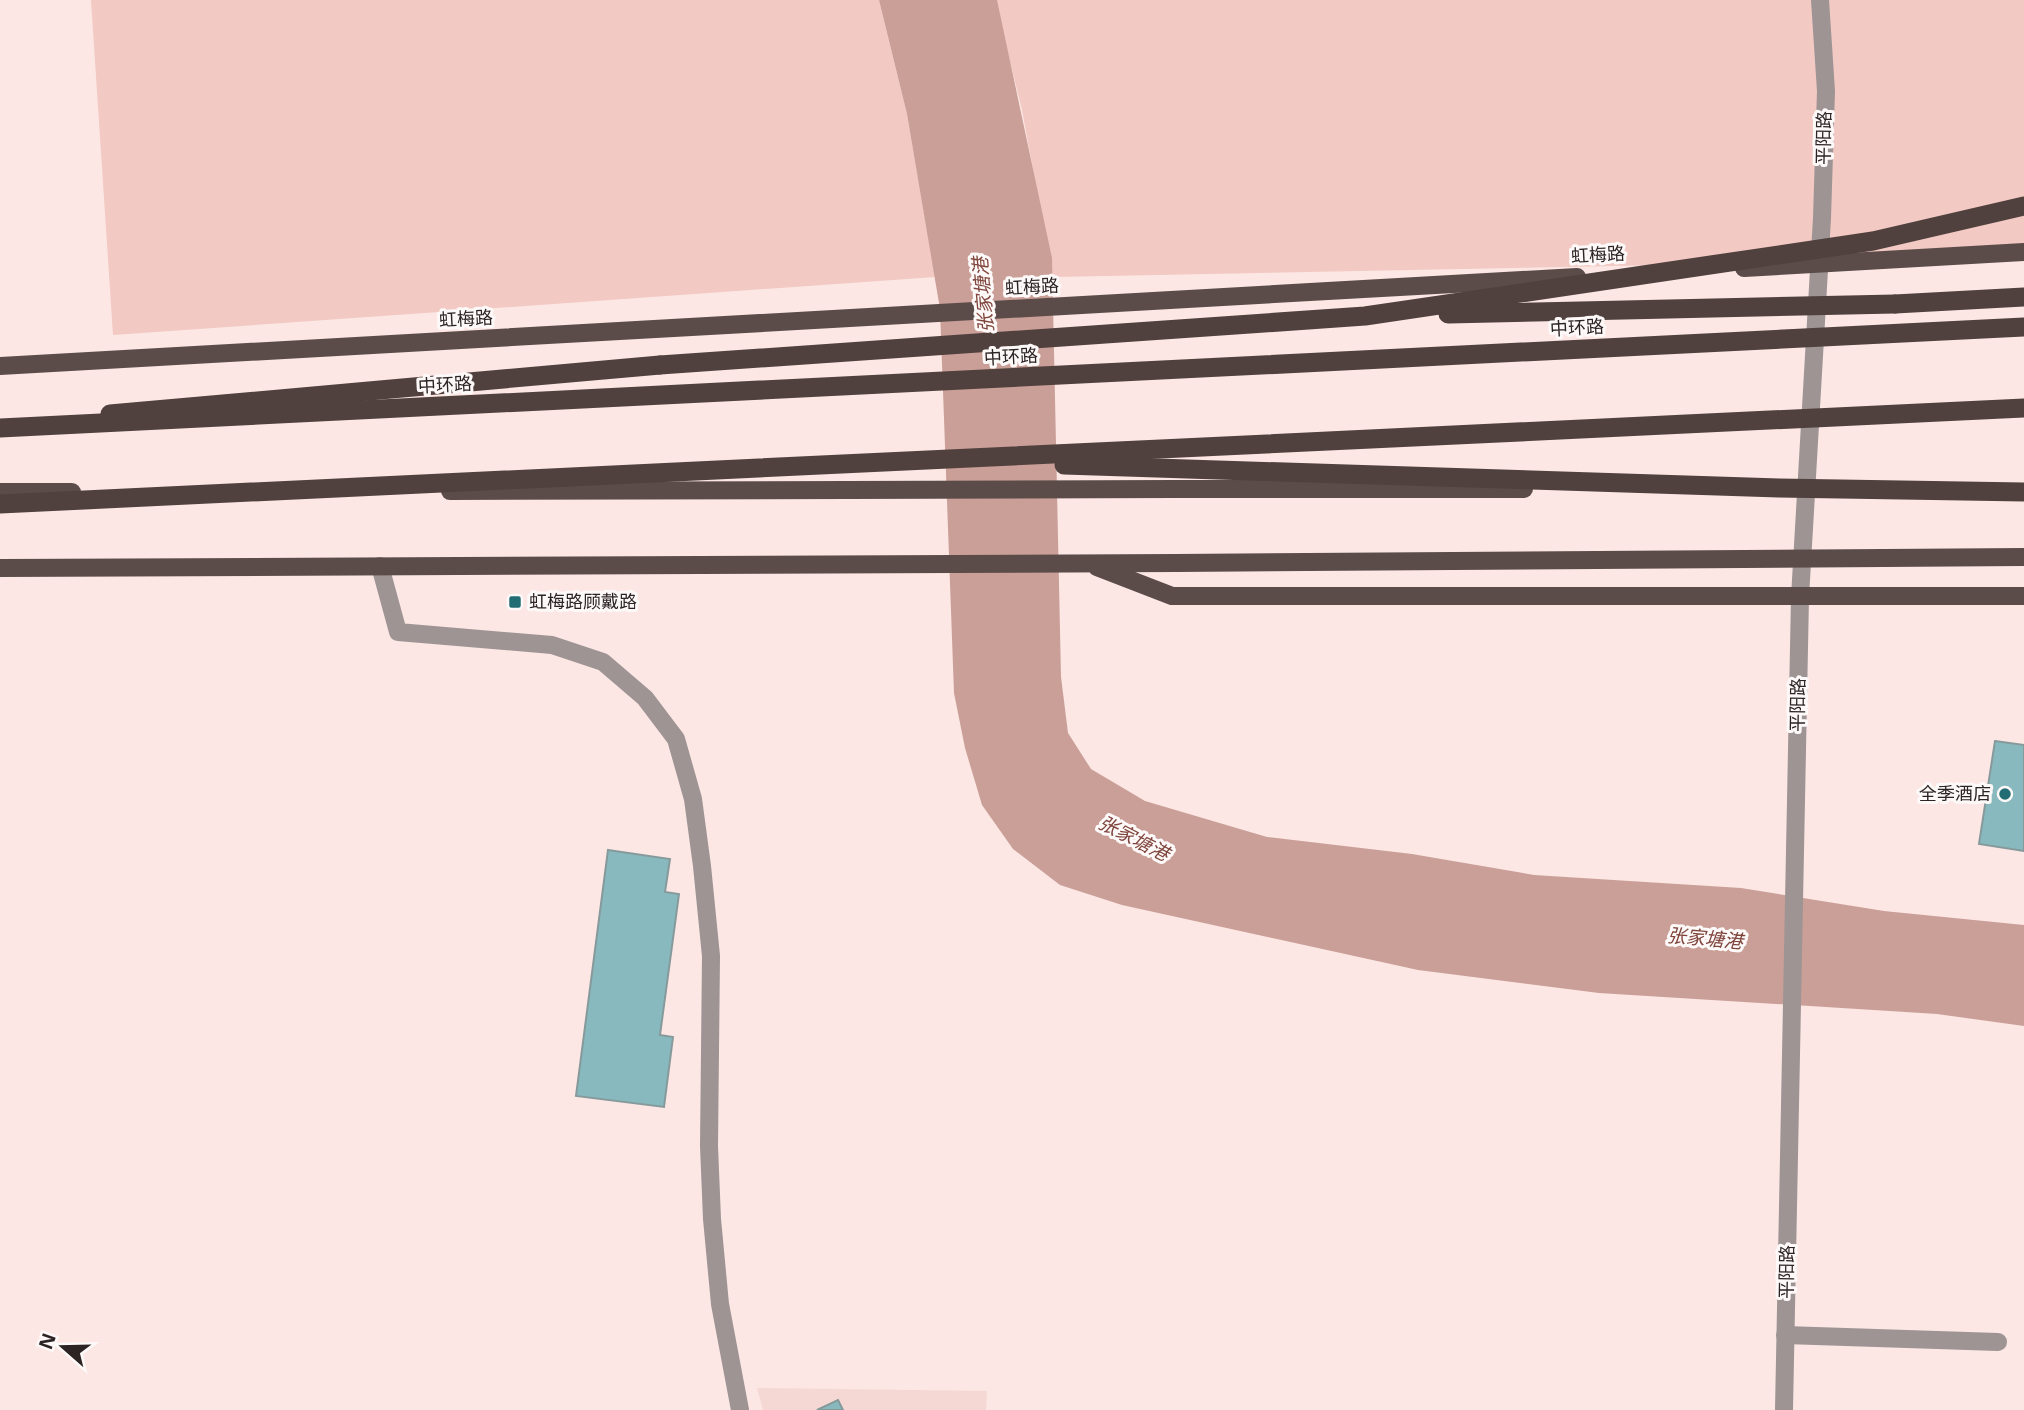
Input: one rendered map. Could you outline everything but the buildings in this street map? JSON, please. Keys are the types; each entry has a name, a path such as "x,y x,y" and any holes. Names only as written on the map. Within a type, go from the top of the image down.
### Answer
{"highway":[{"path":"1364,316 1873,241 2024,206"},
{"path":"0,426 660,365 1364,316 1895,304 2024,297"},
{"name":"中环路","path":"0,426 2024,327"},
{"path":"0,503 2024,408"},
{"path":"919,460 1779,488 2024,490"}],"main road":[{"name":"虹梅路","path":"0,366 2024,252"},
{"path":"0,492 2024,490"},
{"path":"0,568 2024,557"},
{"path":"1087,564 1172,596 2024,596"}],"street":[{"name":"平阳路","path":"1784,1410 1800,597 1820,263 1826,91 1819,0"},
{"path":"380,566 398,632 552,645 603,662 645,698 676,739 693,799 711,956 709,1146 712,1219 720,1304 740,1410"},
{"path":"1785,1335 1998,1342"}],"shaded area":[{"path":"91,0 879,0 907,114 935,277 113,335"},
{"path":"995,0 2024,0 2024,258 1053,277 1022,110"},
{"path":"757,1388 987,1391 986,1410 763,1410"}],"water":[{"name":"张家塘港","path":"879,0 997,0 1052,258 1061,677 1068,733 1091,769 1145,801 1267,837 1412,854 1534,875 1741,888 1884,911 2024,925 2024,1026 1937,1014 1599,993 1418,970 1122,905 1060,885 1013,849 982,805 965,748 954,693 940,309 907,114"}],"place":[{"name":"虹梅路顾戴路","path":"515,602"},
{"name":"全季酒店","path":"2005,794"}]}
